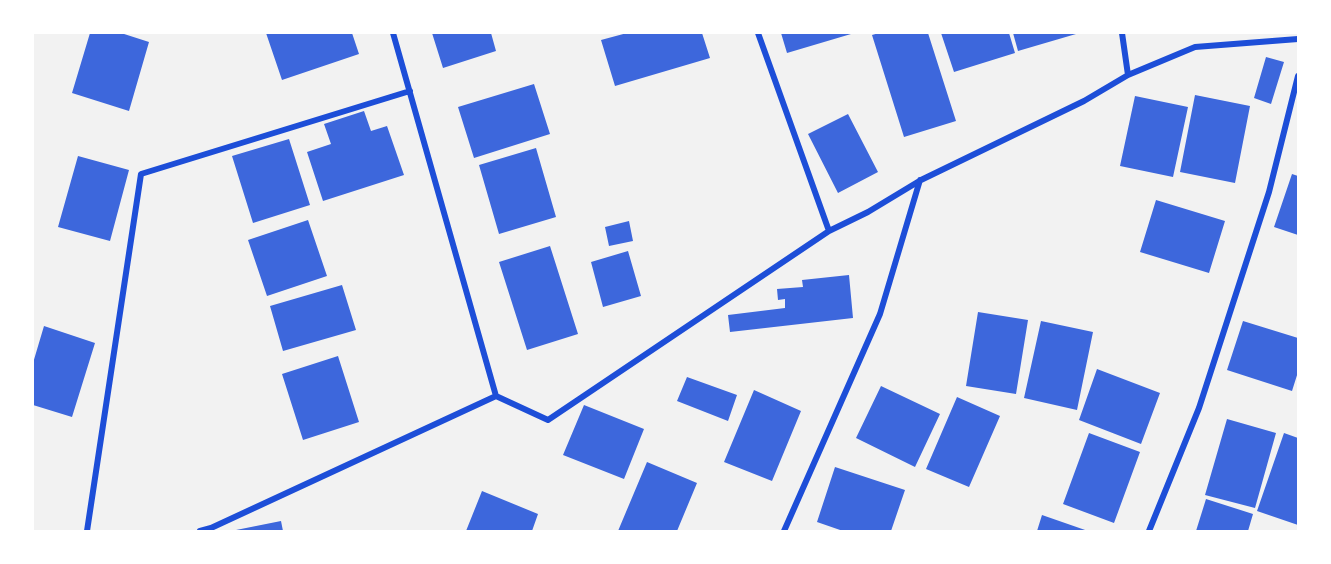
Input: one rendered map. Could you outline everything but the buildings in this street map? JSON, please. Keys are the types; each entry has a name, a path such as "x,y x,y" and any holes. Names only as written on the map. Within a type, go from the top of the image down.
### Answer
{"street":[{"path":"393,33 496,396 548,420 829,231 868,212 921,180 1084,101 1128,75 1195,47 1298,39"},
{"path":"758,33 829,231"},
{"path":"1122,33 1128,75"},
{"path":"1149,531 1203,396 1269,192 1298,76"},
{"path":"87,531 141,174 410,92"},
{"path":"784,531 880,314 921,180"},
{"path":"200,531 211,528 496,396"}]}
